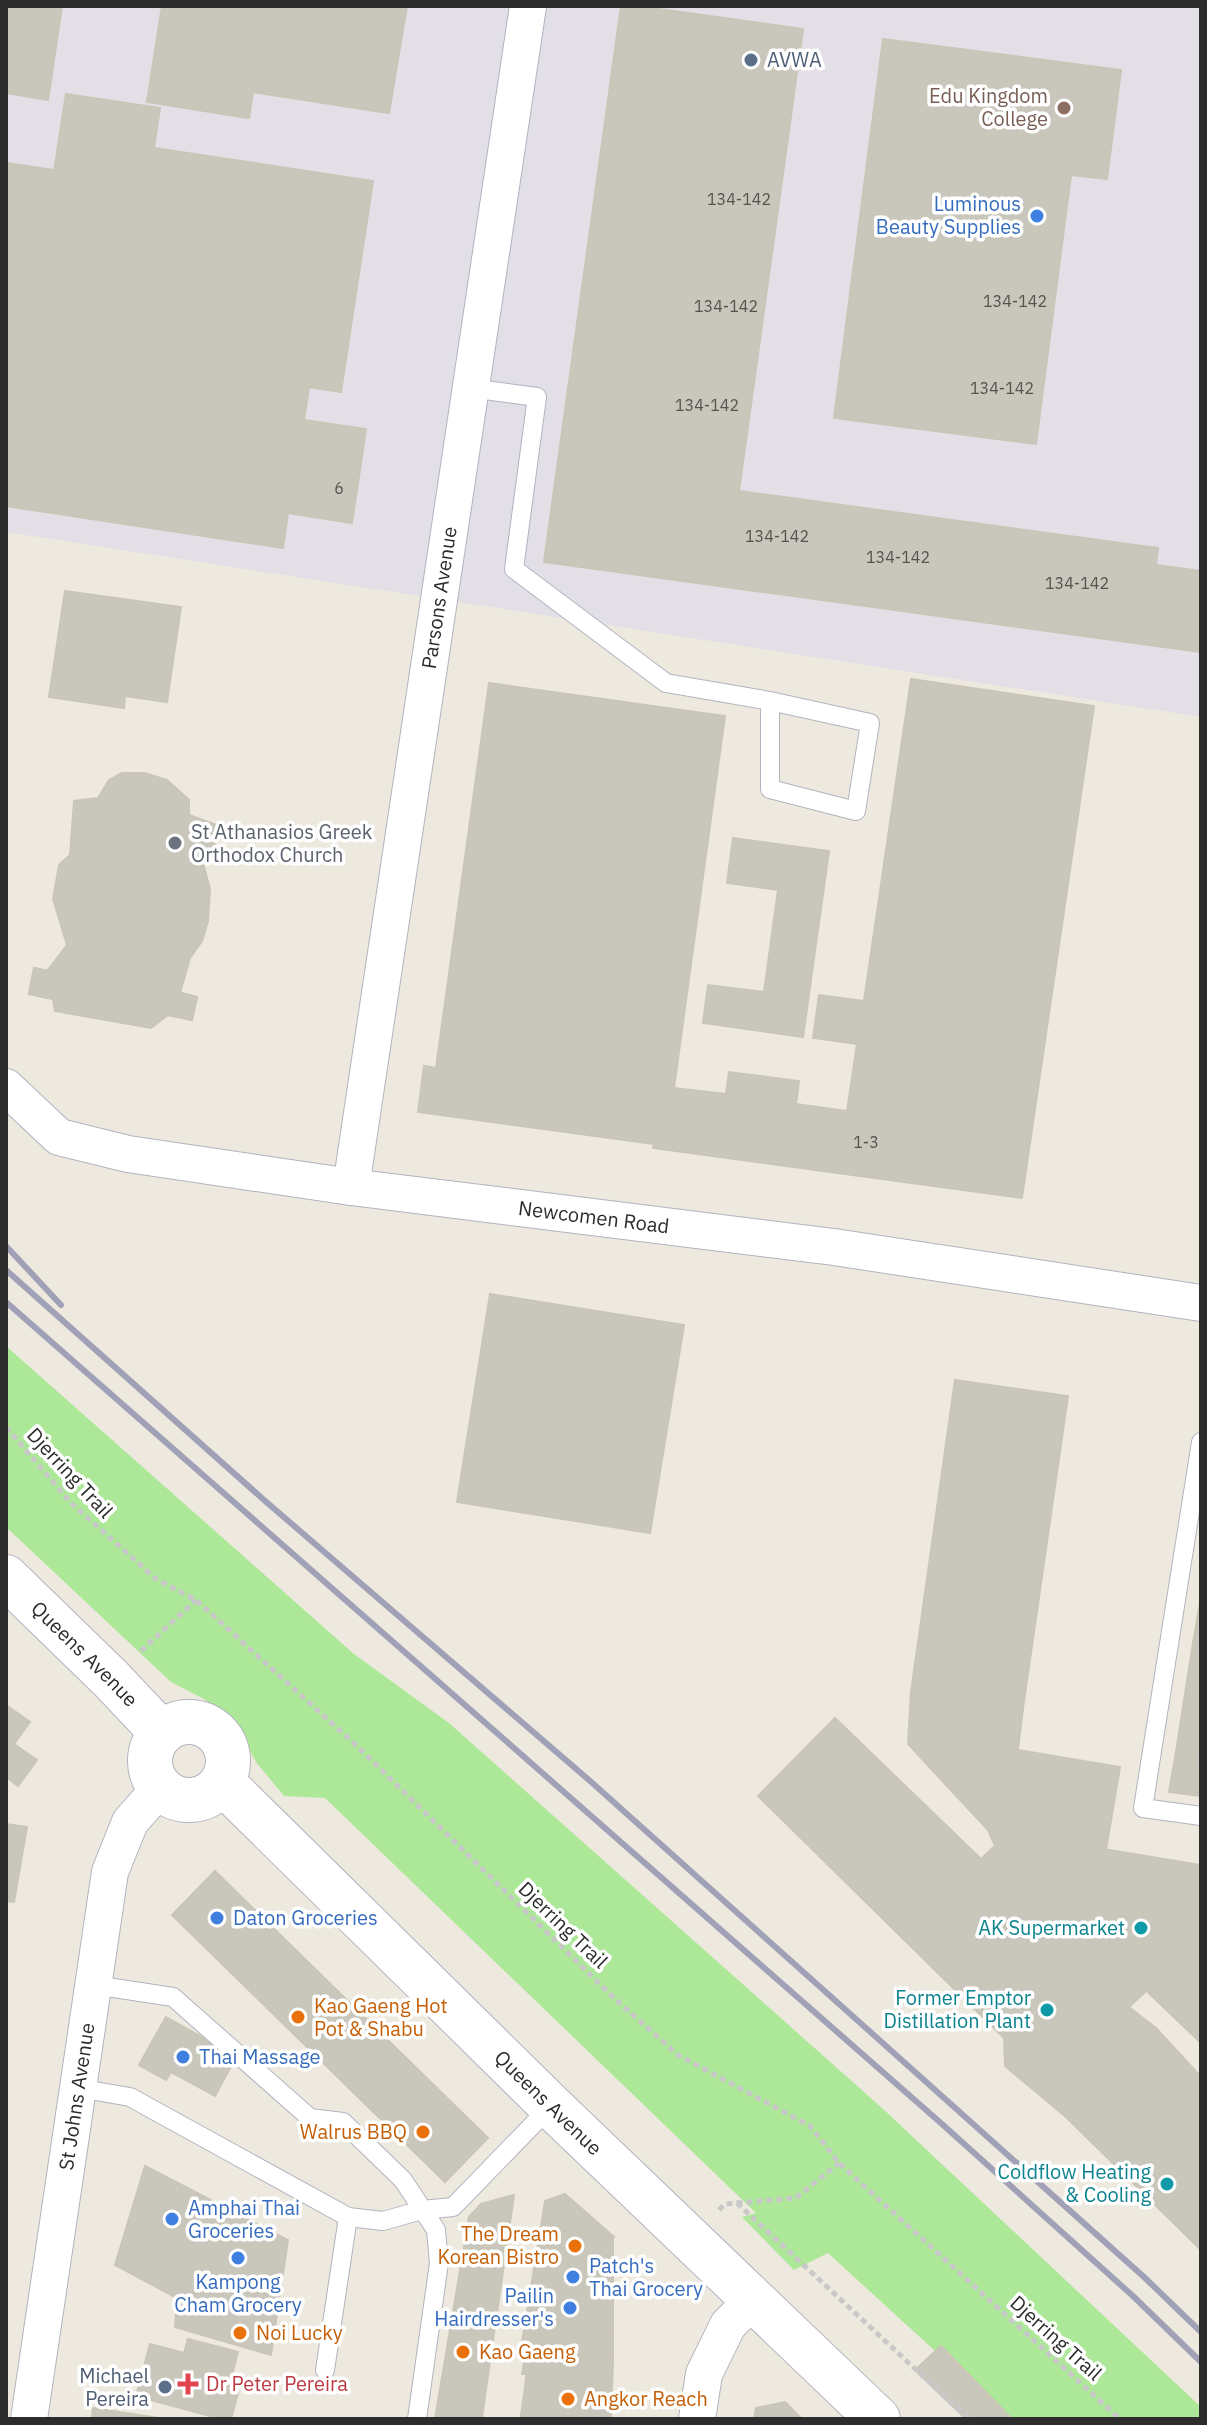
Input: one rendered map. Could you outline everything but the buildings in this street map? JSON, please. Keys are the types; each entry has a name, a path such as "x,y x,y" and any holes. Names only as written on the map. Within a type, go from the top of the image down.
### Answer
{"main road":[{"name":"Queens Avenue","path":"6,1577 162,1733"},
{"path":"185,1722 197,1723 219,1736 229,1759 223,1783 213,1793 199,1799 185,1800 171,1796 160,1788 150,1766 155,1742 162,1733 185,1722"},
{"name":"Queens Avenue","path":"223,1783 551,2106 877,2419"}],"street":[{"name":"Parsons Avenue","path":"351,1187 528,6"},
{"name":"Newcomen Road","path":"6,1087 59,1137 128,1154 351,1187 834,1247 1201,1303"},
{"name":"St Johns Avenue","path":"29,2419 110,1872 130,1822 160,1788"},
{"path":"697,2419 704,2374 728,2325 752,2301"}],"lane":[{"path":"470,388 537,397 514,569 666,683 770,701 870,723 856,811 770,789 770,701"},
{"path":"1201,1442 1143,1808 1201,1816"},
{"path":"94,1985 173,1997 310,2118 343,2122 403,2180 436,2230 439,2263 417,2419"},
{"path":"78,2088 130,2097 348,2217 383,2221 422,2210 453,2207 551,2106"},
{"path":"325,2370 348,2217"}],"path":[{"name":"Djerring Trail","path":"6,1427 71,1503 156,1579 196,1600 357,1746 615,1999 678,2055 810,2126 839,2163 1120,2419"},
{"path":"111,1679 196,1600"},
{"path":"689,2239 725,2204 796,2198 839,2163"},
{"path":"737,2203 969,2419"}],"shaded area":[{"path":"6,6 1201,6 1201,717 6,532"}],"green space":[{"path":"6,1346 354,1654 449,1723 882,2108 1201,2407 1201,2419 1012,2419 942,2346 935,2351 828,2253 794,2270 742,2217 756,2213 325,1798 284,1796 256,1762 233,1720 204,1699 171,1682 6,1527"}],"railway":[{"path":"6,1246 61,1305"},
{"path":"6,1270 264,1500 589,1780 1144,2277 1201,2332"},
{"path":"6,1302 942,2124 1134,2297 1201,2362"}],"place":[{"name":"AVWA","path":"751,60"},
{"name":"Edu Kingdom College","path":"1064,108"},
{"name":"Luminous Beauty Supplies","path":"1037,216"},
{"name":"St Athanasios Greek Orthodox Church","path":"175,843"},
{"name":"Daton Groceries","path":"217,1918"},
{"name":"AK Supermarket","path":"1141,1928"},
{"name":"Former Emptor Distillation Plant","path":"1047,2010"},
{"name":"Kao Gaeng Hot Pot & Shabu","path":"298,2017"},
{"name":"Thai Massage","path":"183,2057"},
{"name":"Walrus BBQ","path":"423,2132"},
{"name":"Coldflow Heating & Cooling","path":"1167,2184"},
{"name":"Amphai Thai Groceries","path":"172,2219"},
{"name":"The Dream Korean Bistro","path":"575,2246"},
{"name":"Kampong Cham Grocery","path":"238,2258"},
{"name":"Patch's Thai Grocery","path":"573,2277"},
{"name":"Pailin Hairdresser's","path":"570,2308"},
{"name":"Noi Lucky","path":"240,2333"},
{"name":"Kao Gaeng","path":"463,2352"},
{"name":"Dr Peter Pereira","path":"188,2384"},
{"name":"Michael Pereira","path":"165,2387"},
{"name":"Angkor Reach","path":"568,2399"}]}
